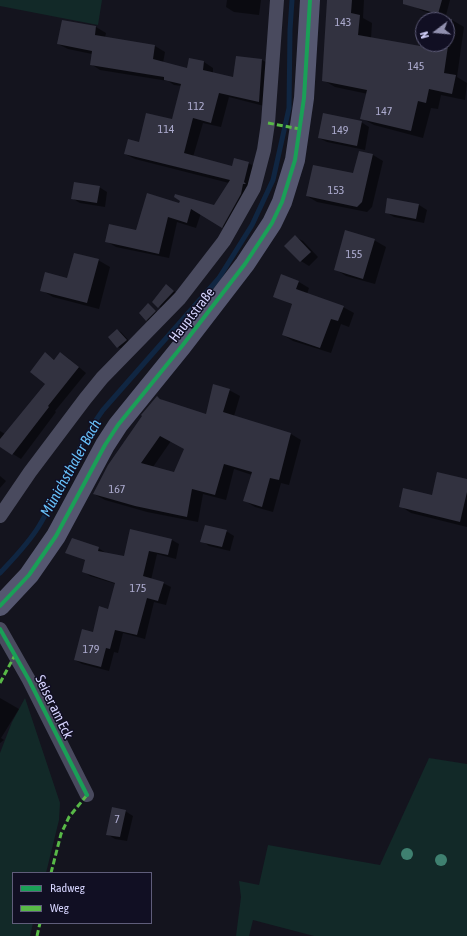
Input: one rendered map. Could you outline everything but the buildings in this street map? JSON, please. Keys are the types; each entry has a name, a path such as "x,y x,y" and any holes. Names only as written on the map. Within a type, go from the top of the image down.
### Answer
{"street":[{"name":"Hauptstraße","path":"0,516 30,472 102,378 180,298 224,241 254,188 264,150 268,123 277,0"},
{"name":"Hauptstraße","path":"0,606 29,575 56,536 105,445 118,425 182,346 240,270 272,223 282,202 295,160 304,98 310,0"},
{"name":"Seiser am Eck","path":"0,629 29,680 87,795"}],"green space":[{"path":"0,0 102,0 98,25 0,6"},
{"path":"25,698 60,803 59,820 46,872 12,872 12,924 33,924 30,936 0,936 0,753 12,722"},
{"path":"429,758 467,764 467,936 314,936 253,920 249,936 236,936 241,897 239,881 259,885 268,845 380,865"}],"waterway":[{"name":"Münichsthaler Bach","path":"0,573 35,533 85,438 103,410 219,278 252,225 273,180 289,108 292,0"}],"marked path":[{"path":"268,123 300,129"},
{"path":"0,683 15,655"},
{"path":"51,872 61,834 69,817 87,795"},
{"path":"37,936 40,924"}],"cycle path":[{"path":"0,606 29,575 56,536 105,445 118,425 182,346 245,264 272,223 282,202 295,160 304,98 310,0"},
{"path":"0,629 29,680 87,795"}]}
